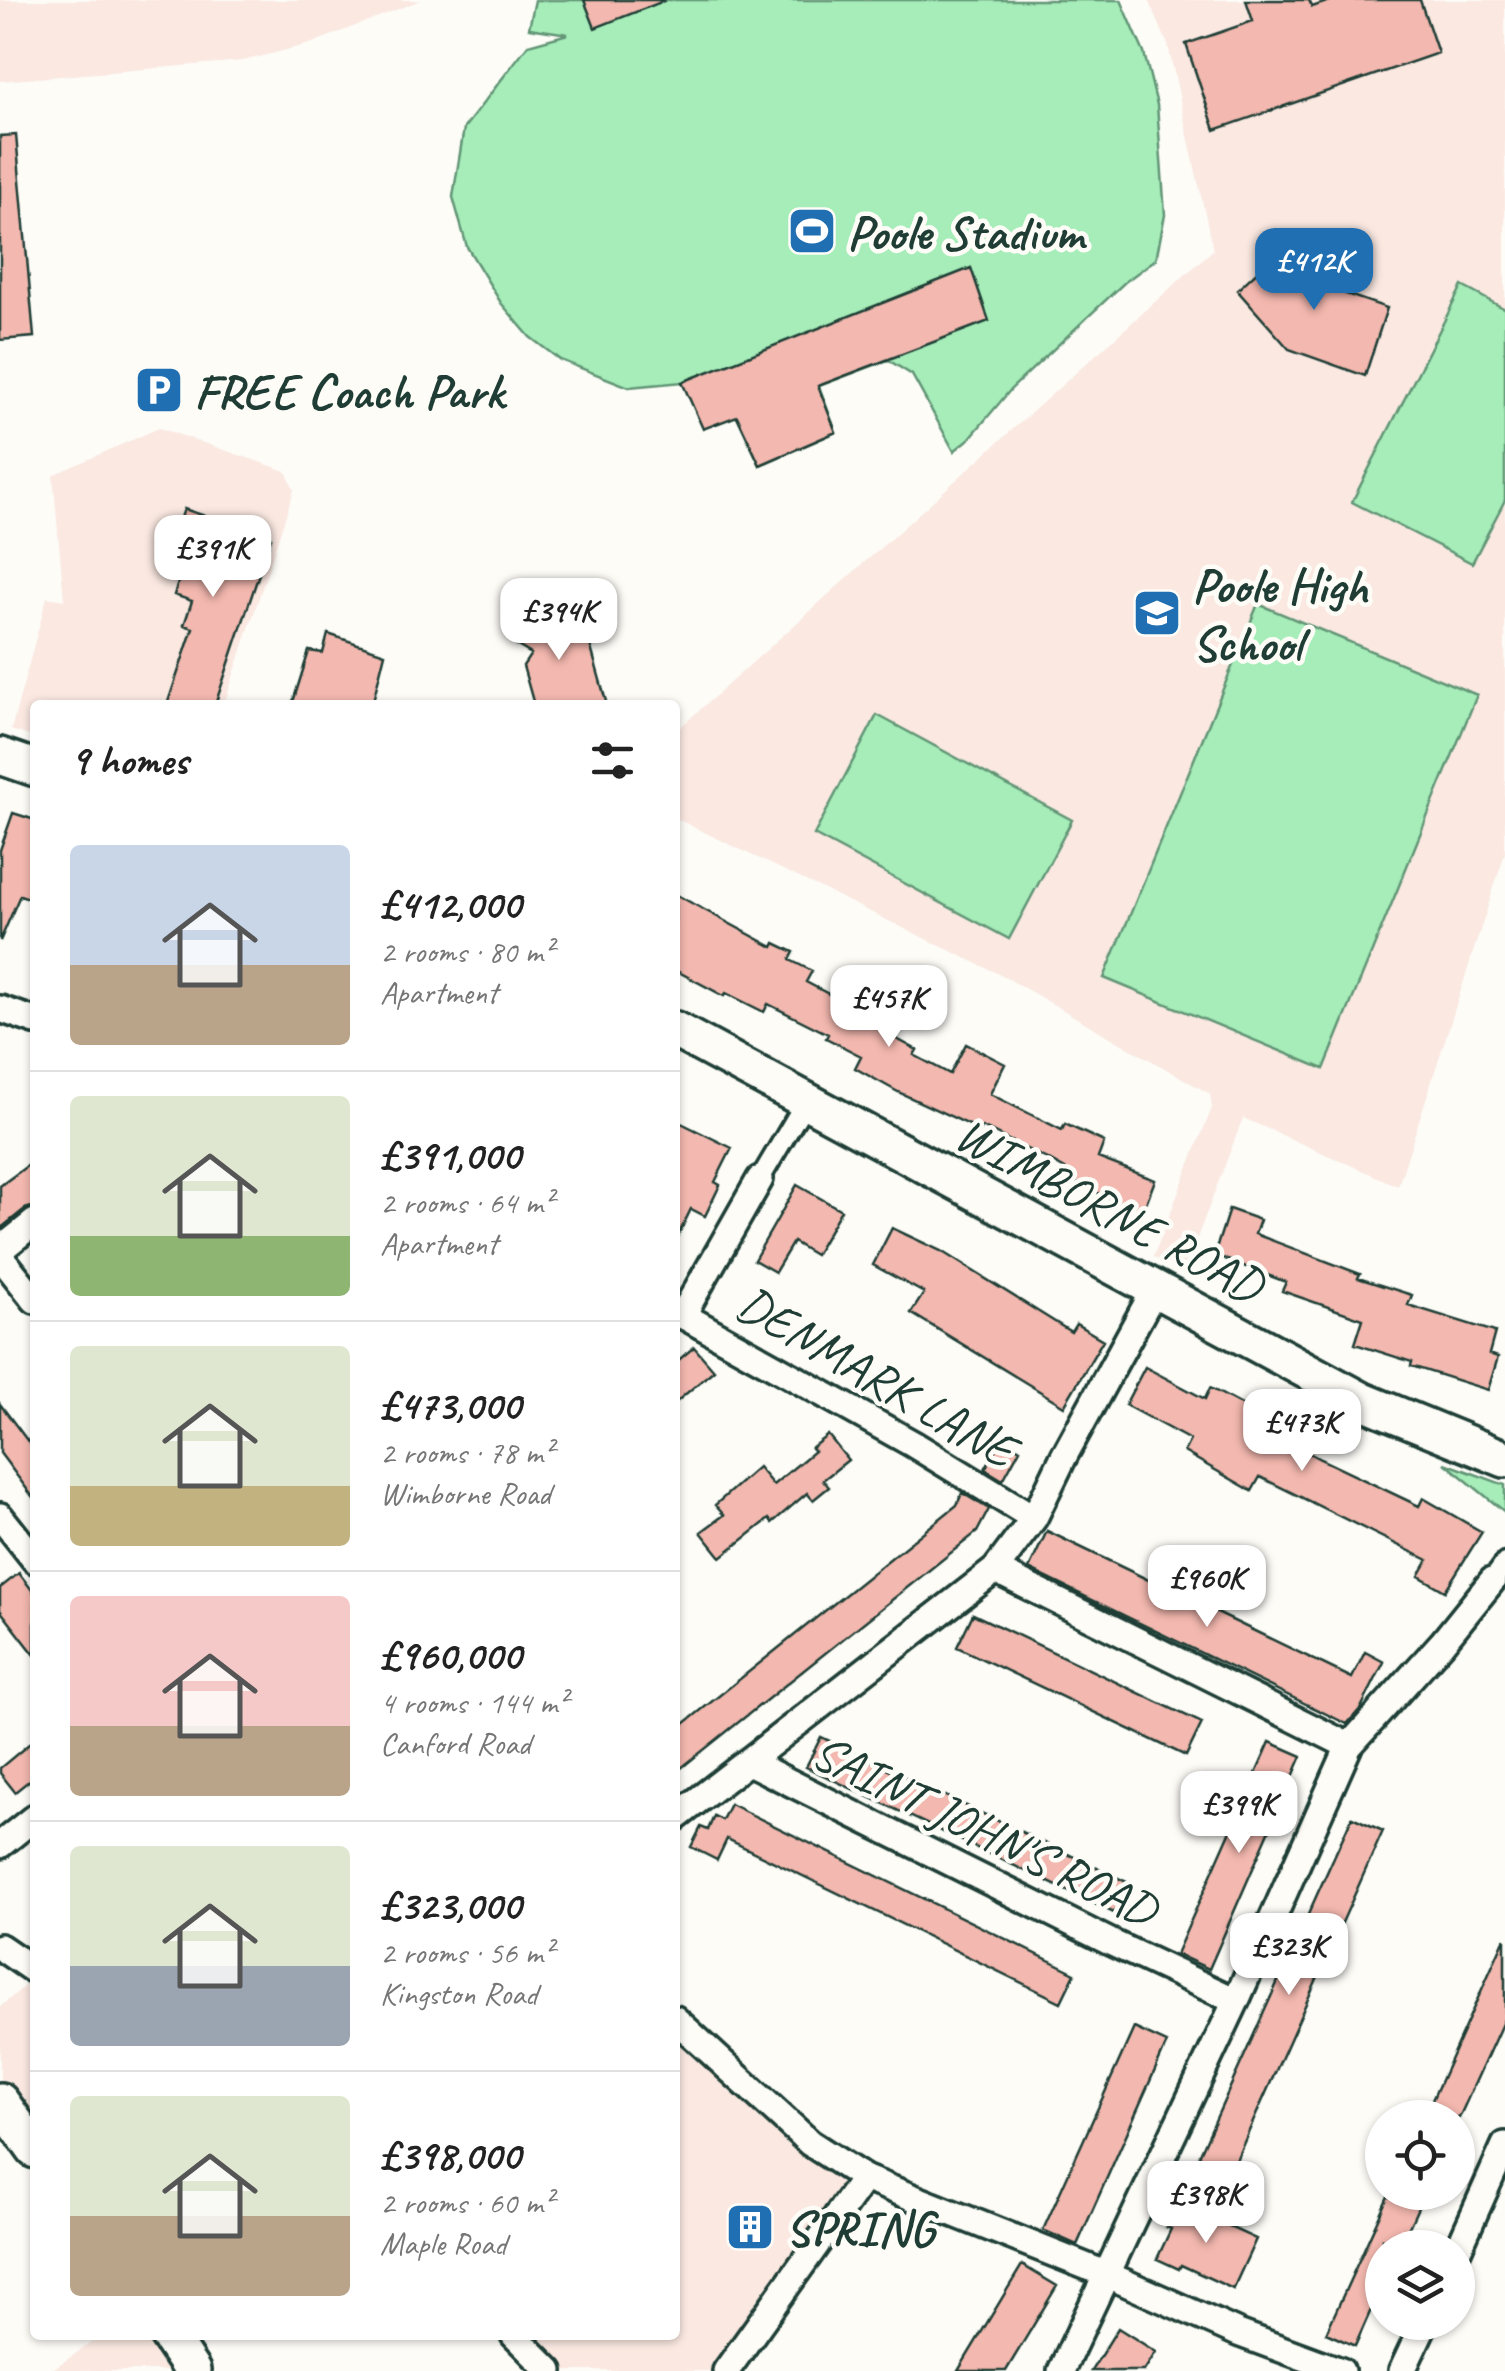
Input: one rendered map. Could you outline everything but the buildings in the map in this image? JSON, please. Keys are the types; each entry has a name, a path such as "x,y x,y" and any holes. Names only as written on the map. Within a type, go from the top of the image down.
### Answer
{"main road":[{"path":"0,756 30,766"},
{"name":"WIMBORNE ROAD","path":"680,1033 1363,1401 1503,1451"},
{"path":"0,2101 30,2143"},
{"path":"171,2340 192,2371"}],"street":[{"path":"0,1009 30,1019"},
{"path":"680,1311 806,1100"},
{"path":"30,1226 0,1253 30,1293"},
{"path":"680,1814 995,1570 1034,1518 1155,1290"},
{"name":"DENMARK LANE","path":"680,1318 913,1444 1034,1518"},
{"path":"0,1516 30,1554"},
{"path":"995,1570 1349,1746"},
{"path":"1061,2371 1236,2001 1349,1746 1442,1643 1498,1572"},
{"name":"SAINT JOHN'S ROAD","path":"749,1762 1236,2001"},
{"path":"0,1844 30,1821"},
{"path":"0,1947 30,1968"},
{"path":"680,2024 810,2143 864,2178 1108,2274 1238,2333 1340,2371"},
{"path":"1467,2230 1505,2145"},
{"path":"726,2371 864,2178"},
{"path":"519,2340 550,2371"},
{"path":"1402,2371 1416,2340"}],"shaded area":[{"path":"0,0 421,0 310,44 243,61 0,81"},
{"name":"Poole High School","path":"1149,0 1505,0 1505,853 1398,1186 1243,1118 1184,1272 1153,1257 1212,1108 1210,1094 1005,977 680,820 680,728 1213,250 1168,45"},
{"path":"159,428 286,471 294,490 226,700 30,700 30,736 11,730 47,597 64,600 53,475"},
{"path":"30,1981 30,2143 0,2101 0,2007"},
{"path":"680,2023 864,2178 726,2371 550,2371 519,2340 680,2340"},
{"path":"96,2340 171,2340 192,2371 50,2371"}],"green space":[{"name":"Poole Stadium","path":"535,0 1121,0 1144,53 1157,105 1165,215 1156,259 1125,282 1012,388 954,451 912,375 888,360 819,386 836,432 760,465 737,416 705,380 629,387 560,360 530,337 501,303 467,247 453,197 464,128 528,45 568,34 529,28"},
{"path":"1462,286 1505,309 1505,500 1472,563 1352,502"},
{"path":"1258,604 1477,695 1324,1069 1104,978"},
{"path":"877,715 1072,820 1009,939 814,835"},
{"path":"1445,1463 1505,1485 1505,1512"}],"place":[{"name":"Poole Stadium","path":"812,231"},
{"name":"FREE Coach Park","path":"159,390"},
{"name":"Poole High School","path":"1157,613"},
{"name":"SPRING","path":"750,2227"}]}
